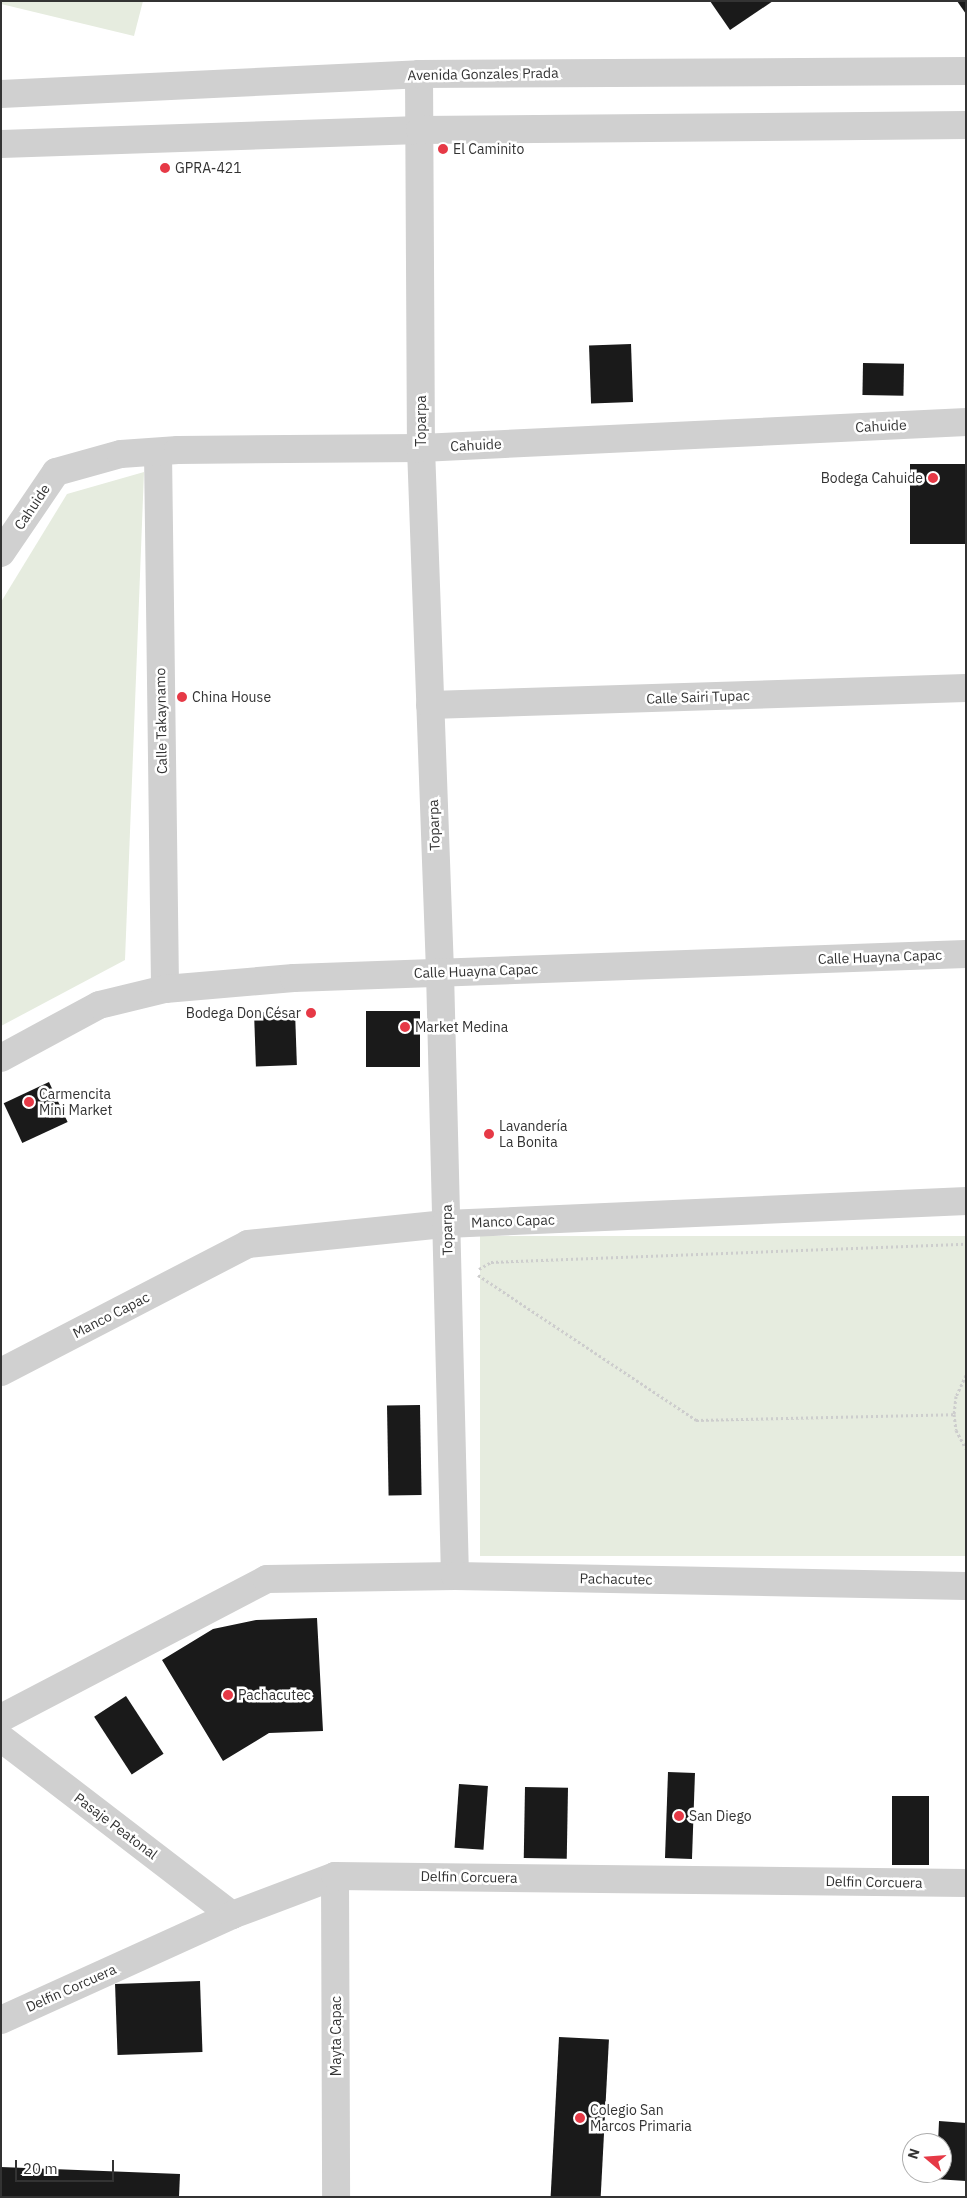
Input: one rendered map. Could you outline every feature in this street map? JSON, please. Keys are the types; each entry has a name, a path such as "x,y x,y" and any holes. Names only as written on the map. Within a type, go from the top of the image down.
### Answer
{"street":[{"name":"Avenida Gonzales Prada","path":"1,94 419,74 966,71"},
{"name":"Toparpa","path":"419,74 422,448 440,972 455,1576"},
{"path":"1,144 420,130 966,125"},
{"name":"Cahuide","path":"1,553 56,472 121,454 422,448 966,422"},
{"name":"Calle Takaynamo","path":"158,452 165,989"},
{"name":"Calle Sairi Tupac","path":"430,706 966,688"},
{"name":"Calle Huayna Capac","path":"1,1058 99,1006 165,989 244,981 440,972 966,954"},
{"name":"Manco Capac","path":"1,1372 248,1244 446,1224 966,1201"},
{"name":"Pachacutec","path":"1,1718 267,1579 455,1576 966,1586"},
{"name":"Pasaje Peatonal","path":"1,1738 232,1915"},
{"name":"Delfin Corcuera","path":"1,2020 232,1915 335,1876 966,1883"},
{"name":"Mayta Capac","path":"335,1876 336,2197"}],"path":[{"path":"474,1272 491,1262 966,1244"},
{"path":"474,1272 474,1282"},
{"path":"474,1272 696,1420 954,1414"},
{"path":"966,1375 956,1396 954,1414 956,1430 966,1449"}],"shaded area":[{"path":"1,1 143,1 134,36 1,4"},
{"path":"144,472 125,960 1,1026 1,602 67,494"},
{"path":"480,1236 966,1236 966,1556 480,1556"}],"building":[{"path":"710,1 773,1 730,30"},
{"path":"957,1 966,1 966,14"},
{"path":"631,344 633,402 591,403 589,345"},
{"path":"863,363 904,364 903,396 862,395"},
{"path":"910,464 966,464 966,544 910,544"},
{"path":"295,1011 297,1065 256,1066 254,1012"},
{"path":"366,1011 420,1011 420,1067 366,1067"},
{"path":"49,1082 68,1122 22,1143 4,1103"},
{"path":"420,1405 422,1495 389,1496 387,1406"},
{"name":"Pachacutec","path":"317,1618 323,1731 269,1733 223,1761 162,1660 213,1629 256,1620"},
{"path":"126,1696 164,1754 132,1775 94,1717"},
{"name":"San Diego","path":"668,1772 695,1773 692,1859 665,1858"},
{"path":"459,1784 488,1786 483,1850 455,1848"},
{"path":"525,1787 568,1788 567,1859 524,1858"},
{"path":"892,1796 929,1796 929,1865 892,1865"},
{"path":"200,1981 202,2052 118,2055 115,1984"},
{"name":"Colegio San Marcos Primaria","path":"559,2037 609,2040 601,2197 551,2197"},
{"path":"939,2121 966,2123 966,2181 952,2180 952,2133 938,2133"},
{"path":"1,2167 180,2174 179,2197 1,2197"}],"place":[{"name":"El Caminito","path":"443,149"},
{"name":"GPRA-421","path":"165,168"},
{"name":"Bodega Cahuide","path":"933,478"},
{"name":"China House","path":"182,697"},
{"name":"Bodega Don César","path":"311,1013"},
{"name":"Market Medina","path":"405,1027"},
{"name":"Carmencita Mini Market","path":"29,1102"},
{"name":"Lavandería La Bonita","path":"489,1134"},
{"name":"Pachacutec","path":"228,1695"},
{"name":"San Diego","path":"679,1816"},
{"name":"Colegio San Marcos Primaria","path":"580,2118"}]}
